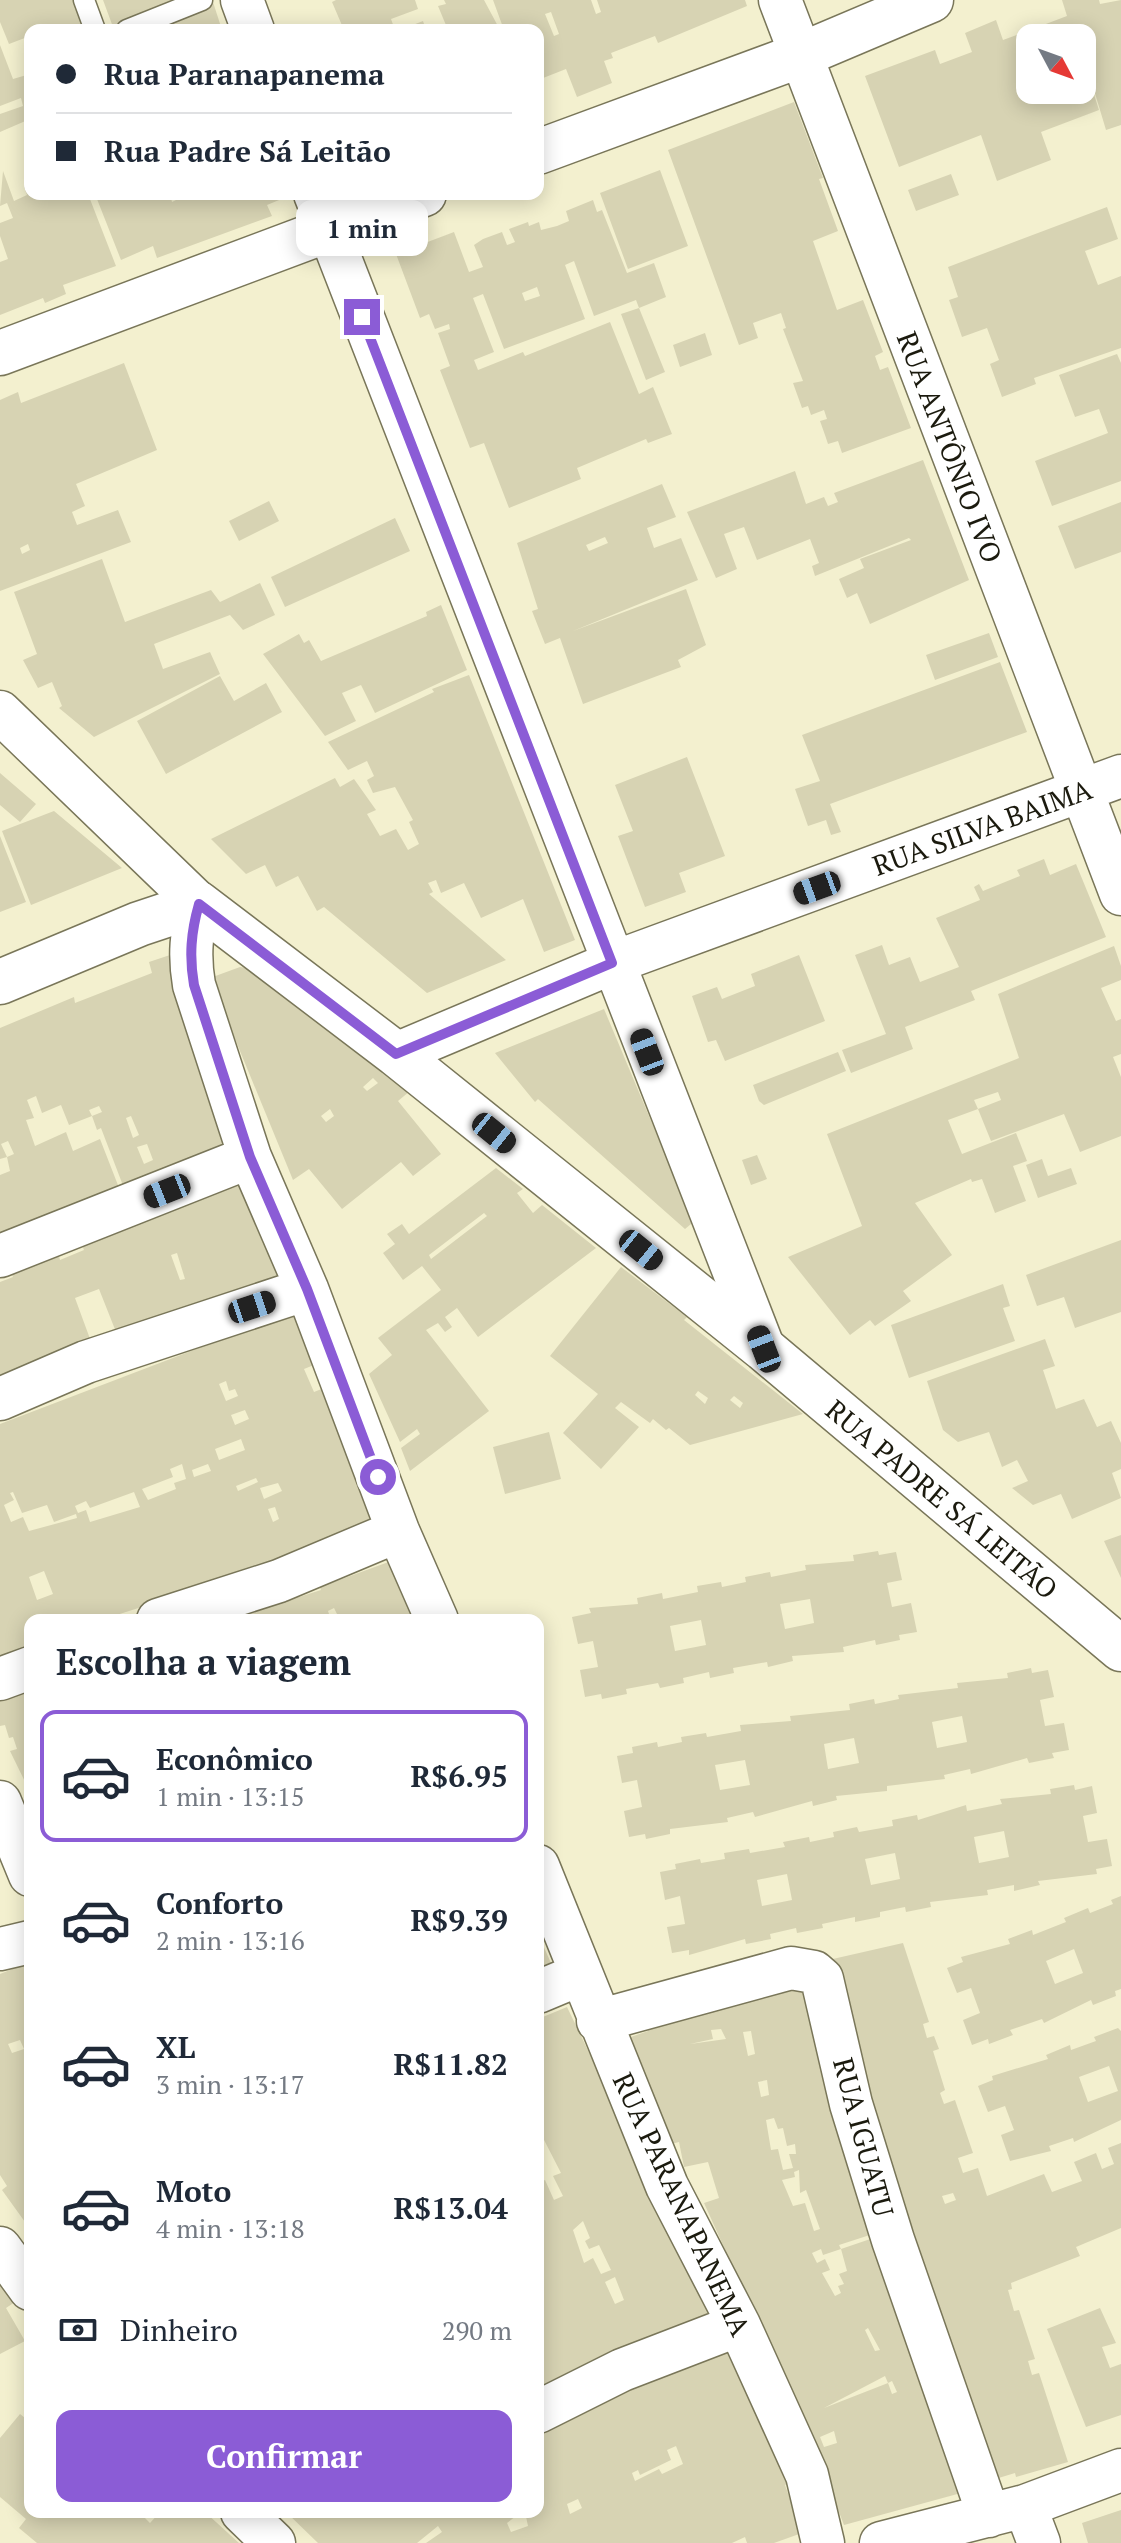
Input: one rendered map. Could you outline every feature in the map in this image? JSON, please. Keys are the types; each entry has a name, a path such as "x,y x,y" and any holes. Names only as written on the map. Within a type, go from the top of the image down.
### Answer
{"main road":[{"path":"544,150 801,55 931,0"},
{"path":"0,353 321,212 390,200"},
{"path":"0,982 139,924 199,904"},
{"name":"RUA PADRE SÁ LEITÃO","path":"199,904 396,1054 764,1349 1117,1640"}],"street":[{"path":"242,0 251,24"},
{"name":"RUA ANTÔNIO IVO","path":"780,0 1121,894"},
{"name":"RUA PADRE SÁ LEITÃO","path":"321,212 764,1349"},
{"name":"RUA PADRE SÁ LEITÃO","path":"0,712 199,904"},
{"name":"RUA SILVA BAIMA","path":"396,1054 612,963 1121,776"},
{"path":"199,904 192,930 190,963 194,985 250,1157 307,1289 398,1531 434,1614"},
{"path":"0,1256 250,1157"},
{"path":"0,1399 86,1362 307,1289"},
{"path":"177,1614 279,1581 398,1531"},
{"path":"0,1679 24,1670"},
{"path":"0,1802 24,1860"},
{"name":"RUA PARANAPANEMA","path":"544,1881 667,2186 739,2325 807,2475 823,2543"},
{"path":"0,1949 24,1943"},
{"name":"RUA IGUATU","path":"598,2021 791,1968 814,1972 822,1979 851,2104 888,2225 1018,2522"},
{"path":"544,1989 581,1974"},
{"path":"0,2248 24,2281"},
{"path":"544,2407 622,2370 739,2325"},
{"path":"881,2543 1018,2522 1121,2470"},
{"path":"248,2518 274,2543"}],"lane":[{"path":"84,0 93,24"},
{"path":"142,24 202,0"}],"building":[{"path":"0,0 75,0 84,24 24,24 24,38 9,44 0,22"},
{"path":"103,0 180,0 120,24 112,24"},
{"path":"415,0 418,9 391,19 393,24 341,24 332,2"},
{"path":"444,0 484,0 497,24 446,24 438,6 446,4"},
{"path":"493,0 591,0 596,14 601,12 597,0 745,0 747,6 658,43 655,36 611,53 613,58 604,61 612,83 577,97 566,69 544,78 544,24 502,24","holes":["551,12 559,34 554,36 545,14"]},
{"path":"1062,0 1099,0 1100,4 1121,0 1121,125 1106,130 1096,97 1096,24 1046,24 1067,16"},
{"path":"213,2 220,24 157,24"},
{"path":"996,20 1003,40 1016,35 1016,104 1096,104 1096,101 1099,110 1041,132 1051,160 997,181 981,135 899,167 865,76 935,50 940,64 972,52 965,33"},
{"path":"0,45 13,79 24,76 24,122 0,132 0,114 23,106 21,98 0,106"},
{"path":"794,102 823,178 819,179 838,231 813,241 837,310 863,300 883,352 875,356 880,370 888,367 911,428 842,453 838,441 828,444 820,421 827,419 824,410 811,415 808,406 802,408 793,383 803,381 783,329 786,328 781,313 753,323 758,338 739,345 668,150"},
{"path":"660,170 688,246 628,269 600,193"},
{"path":"3,171 14,201 24,196 24,200 90,200 116,266 63,285 66,294 45,303 43,298 0,315 0,262 8,259 0,236 0,223 13,218 7,203 0,206"},
{"path":"951,174 959,195 916,211 908,190"},
{"path":"97,200 279,200 267,205 272,216 157,258 153,246 121,260"},
{"path":"593,200 597,212 602,210 627,273 654,263 666,297 639,308 636,300 594,316 574,261 565,265 585,319 504,349 483,294 473,298 494,352 474,360 478,370 523,352 525,356 610,322 639,394 653,387 672,434 648,443 646,439 577,468 581,479 509,508 484,443 470,448 440,370 450,366 438,333 450,329 449,324 435,329 429,314 420,318 396,254 454,232 469,272 483,267 474,245 483,239 502,232 507,245 515,242 509,229 528,222 529,226 539,222 541,230 557,226 569,221 566,211","holes":["537,287 540,296 525,301 522,293"]},
{"path":"1107,207 1118,239 1085,251 1098,285 1121,276 1121,348 1034,378 1036,384 1002,397 990,364 999,360 987,328 962,337 949,300 958,297 948,267"},
{"path":"639,308 665,372 646,380 621,314"},
{"path":"705,333 712,355 680,367 673,345"},
{"path":"1117,354 1121,363 1121,481 1052,506 1035,461 1108,433 1099,409 1075,417 1059,375"},
{"path":"124,363 157,450 76,484 85,506 72,512 77,525 118,510 131,542 0,591 0,400 18,392 21,403","holes":["28,544 30,550 22,554 20,548"]},
{"path":"923,460 969,580 870,624 857,593 847,598 839,579 864,568 860,559 911,540 909,538 815,576 812,566 819,563 810,539 757,560 744,527 724,534 737,569 716,578 687,512 795,471 806,504 824,497 828,506 838,502 834,493"},
{"path":"662,484 676,517 647,528 654,548 681,538 698,580 573,631 686,589 706,645 678,660 681,667 583,704 560,638 545,644 532,611 538,609 517,543","holes":["605,537 608,543 589,551 586,545"]},
{"path":"269,501 279,521 239,541 229,521"},
{"path":"1121,502 1121,552 1075,569 1058,526"},
{"path":"395,518 410,551 285,607 271,577"},
{"path":"102,559 125,622 211,590 220,602 260,583 275,615 243,630 230,615 154,644 163,669 210,652 220,674 94,737 59,708 62,706 52,682 38,688 23,660 37,654 14,592"},
{"path":"441,605 467,670 375,713 361,685 342,693 356,721 325,736 263,654 299,634 304,643 309,640 321,661 427,616 426,612"},
{"path":"989,633 998,657 935,680 926,655"},
{"path":"1000,662 1027,732 830,804 841,832 831,835 826,820 808,826 795,789 820,781 802,735"},
{"path":"469,675 575,940 544,952 523,899 481,918 464,883 441,893 436,880 428,883 433,892 429,894 506,960 427,993 324,907 317,911 298,876 276,887 265,865 246,874 211,839 335,778 340,787 354,779 376,810 367,814 380,836 396,829 408,850 419,844 409,822 413,820 395,787 373,793 367,780 374,776 367,761 348,770 328,742 434,692 432,689"},
{"path":"220,676 234,701 266,683 282,712 166,774 137,721"},
{"path":"687,757 725,856 679,873 686,892 645,907 618,836 633,831 615,785"},
{"path":"0,773 36,804 20,822 0,805"},
{"path":"54,811 122,868 31,905 2,831"},
{"path":"0,836 26,902 0,912"},
{"path":"1044,859 1050,875 1076,864 1106,937 971,991 975,1000 905,1027 913,1049 851,1073 842,1050 886,1034 855,955 882,945 889,965 910,957 920,982 959,967 936,918 980,900 974,887 979,884 983,891 1020,876 1017,870"},
{"path":"1114,946 1121,966 1121,980 1101,988 1116,1021 1121,1019 1121,1054 1113,1057 1121,1077 1121,1136 1080,1152 1064,1114 991,1141 978,1109 948,1120 962,1154 1016,1133 1027,1161 1013,1166 1026,1201 995,1213 982,1179 972,1182 971,1179 915,1203 952,1255 903,1291 911,1301 875,1326 870,1320 850,1335 788,1257 862,1226 827,1134 1019,1058 998,994","holes":["998,1092 1001,1100 978,1109 974,1100"]},
{"path":"170,955 239,1153 127,1196 101,1128 97,1130 92,1116 69,1125 61,1105 42,1113 36,1096 27,1100 34,1118 26,1120 35,1146 66,1132 73,1151 100,1139 123,1198 0,1244 0,1175 10,1171 7,1157 0,1159 0,1028 74,997 75,1003 152,973 149,962","holes":["99,1106 102,1112 92,1116 89,1110","131,1116 139,1135 133,1138 126,1118","8,1141 14,1154 7,1157 1,1144","147,1144 153,1160 144,1164 137,1147"]},
{"path":"799,955 825,1021 725,1061 716,1040 708,1042 692,996 717,987 722,999 755,986 751,974"},
{"path":"240,967 254,969 410,1091 398,1101 441,1154 413,1176 401,1162 342,1209 309,1169 293,1180 210,978","holes":["373,1078 378,1083 367,1091 363,1087","330,1109 334,1116 326,1122 321,1116"]},
{"path":"604,1009 665,1154 670,1151 703,1214 685,1229 538,1099 535,1102 495,1053"},
{"path":"838,1052 846,1071 764,1105 759,1101 753,1085"},
{"path":"757,1155 767,1179 751,1185 742,1160"},
{"path":"1042,1159 1048,1176 1071,1168 1077,1184 1038,1198 1026,1165"},
{"path":"496,1168 523,1189 517,1193 533,1213 542,1205 596,1248 478,1337 457,1308 445,1317 452,1327 445,1332 438,1323 426,1330 489,1411 410,1471 401,1448 420,1434 417,1429 400,1442 369,1374 392,1355 378,1338 441,1290 422,1266 403,1280 383,1253 395,1244 387,1234 402,1224 409,1234","holes":["484,1213 487,1216 431,1259 429,1255"]},
{"path":"244,1174 281,1278 118,1337 99,1289 75,1298 93,1347 0,1380 0,1282 13,1277 9,1267 57,1249 60,1260 84,1250 80,1240","holes":["177,1253 185,1279 180,1280 171,1255"]},
{"path":"1121,1240 1121,1312 1075,1328 1064,1297 1037,1306 1026,1275"},
{"path":"621,1267 687,1317 684,1320 803,1414 690,1445 669,1428 666,1430 653,1419 650,1423 621,1402 615,1408 639,1427 601,1469 563,1433 598,1394 550,1356","holes":["698,1391 708,1398 705,1404 695,1395","734,1396 743,1403 740,1408 730,1400"]},
{"path":"1003,1284 1010,1306 1003,1308 1015,1341 909,1378 891,1325"},
{"path":"293,1312 314,1365 304,1369 314,1392 324,1388 379,1520 288,1560 120,1614 24,1614 24,1649 0,1658 0,1424","holes":["226,1381 229,1391 235,1389 238,1396 226,1401 219,1384","245,1410 249,1419 235,1425 231,1415","241,1439 245,1450 219,1460 215,1449","182,1464 186,1479 174,1483 176,1489 148,1500 142,1489 173,1477 170,1469","208,1464 211,1471 194,1477 192,1470","256,1478 258,1482 238,1491 236,1486","278,1483 282,1491 264,1499 260,1488","13,1492 22,1513 47,1505 54,1522 76,1514 77,1518 29,1531 23,1517 11,1522 4,1505 14,1500 10,1493","134,1492 140,1507 90,1522 86,1510 78,1513 75,1506 86,1501 90,1508","275,1507 279,1519 273,1522 268,1509","44,1571 53,1594 37,1600 29,1577"]},
{"path":"1045,1339 1055,1366 1043,1370 1056,1409 1084,1399 1097,1427 1111,1421 1121,1443 1121,1469 1112,1473 1121,1498 1072,1519 1061,1494 1033,1505 1012,1488 1028,1481 1017,1460 1002,1467 989,1432 958,1442 943,1430 927,1381"},
{"path":"549,1432 561,1479 505,1494 493,1447"},
{"path":"1121,1535 1121,1578 1104,1541"},
{"path":"896,1552 902,1580 887,1583 892,1607 911,1603 917,1632 899,1635 900,1640 876,1645 875,1640 843,1647 844,1652 792,1656 793,1661 768,1667 767,1662 733,1668 734,1673 710,1678 709,1672 683,1678 684,1683 660,1688 658,1683 626,1689 627,1694 602,1699 601,1694 585,1697 580,1670 598,1667 593,1641 578,1644 572,1617 591,1613 589,1608 638,1604 637,1598 662,1593 663,1599 698,1592 697,1586 721,1582 722,1587 746,1582 745,1577 770,1572 771,1577 806,1570 805,1565 854,1561 853,1555","holes":["810,1599 814,1623 785,1629 780,1604","701,1620 706,1645 675,1651 670,1626"]},
{"path":"394,1560 416,1614 337,1614 334,1608 328,1611 329,1614 235,1614 297,1591 299,1597 321,1590 318,1583 330,1578 331,1583"},
{"path":"1031,1668 1032,1673 1048,1670 1054,1697 1040,1700 1045,1726 1064,1723 1069,1750 1052,1753 1054,1758 1029,1763 1027,1758 971,1774 970,1769 944,1775 945,1779 887,1786 887,1791 836,1796 837,1800 813,1806 812,1801 755,1817 753,1812 727,1818 728,1822 670,1829 670,1834 646,1839 645,1834 629,1837 624,1811 642,1807 637,1780 622,1783 617,1756 633,1753 632,1747 657,1742 658,1747 682,1742 681,1737 706,1733 707,1737 741,1731 740,1725 791,1721 790,1716 850,1710 849,1704 874,1699 875,1704 899,1699 898,1695 958,1688 957,1683 1008,1678 1007,1673","holes":["962,1716 967,1742 937,1748 932,1722","854,1738 859,1763 828,1769 824,1744","745,1760 750,1785 720,1790 715,1765"]},
{"path":"24,1683 24,1780 10,1751 17,1749 13,1737 9,1738 5,1725 0,1726 0,1694"},
{"path":"1074,1785 1075,1790 1092,1786 1097,1813 1083,1816 1088,1842 1107,1839 1112,1866 1096,1869 1097,1874 1038,1881 1040,1885 1014,1891 1014,1885 987,1890 988,1895 930,1902 931,1907 906,1912 905,1907 880,1912 880,1917 855,1922 855,1917 797,1933 796,1928 770,1934 771,1939 746,1944 745,1939 689,1955 689,1950 672,1953 667,1927 685,1924 680,1896 665,1900 660,1872 676,1869 675,1864 700,1859 701,1863 725,1859 724,1853 749,1849 750,1853 785,1847 783,1842 809,1837 810,1842 834,1837 833,1832 857,1827 859,1832 893,1826 892,1820 917,1815 918,1820 966,1805 967,1811 1002,1804 1000,1799 1051,1794 1050,1789","holes":["1004,1831 1009,1857 979,1863 974,1837","895,1853 900,1879 871,1885 865,1859","787,1874 792,1900 762,1906 757,1880"]},
{"path":"1121,1896 1121,1989 1115,1991 1116,1996 1093,2005 1091,2000 1044,2023 1042,2019 1010,2030 1013,2035 989,2044 988,2039 972,2045 963,2020 980,2013 971,1988 957,1993 947,1968 963,1962 961,1957 1010,1944 1008,1939 1032,1930 1033,1935 1066,1922 1064,1918 1088,1908 1090,1913 1113,1904 1111,1900","holes":["1074,1949 1083,1973 1055,1984 1046,1961"]},
{"path":"903,1943 929,2022 923,2024 927,2038 934,2036 939,2049 933,2051 945,2090 940,2093 944,2104 955,2100 973,2153 958,2158 963,2173 978,2168 987,2196 1044,2174 1052,2192 1082,2181 1074,2162 1096,2153 1102,2169 1114,2164 1108,2148 1121,2143 1121,2228 1076,2247 1080,2256 1011,2283 1012,2289 1008,2290 1014,2311 1019,2310 1035,2359 1028,2361 1032,2375 1039,2373 1068,2462 1016,2477 1015,2473 992,2480 824,1961","holes":["953,2193 956,2200 945,2204 942,2196"]},
{"path":"544,1947 555,1972 544,1978"},
{"path":"24,1964 24,2049 24,2221 2,2190 7,2186 0,2175 0,1974","holes":["20,2040 24,2049 12,2053 8,2044"]},
{"path":"813,1981 876,2233 839,2245 841,2249 888,2233 972,2490 844,2525 811,2440 704,2203 719,2198 708,2162 684,2167 679,2142 671,2144 628,2038 648,2031 647,2023","holes":["721,2029 726,2039 690,2044 713,2039 711,2030","751,2031 755,2054 748,2056 743,2032","767,2080 769,2095 761,2097 758,2082","774,2118 778,2129 783,2128 787,2146 795,2144 796,2154 789,2154 793,2168 783,2170 778,2149 771,2150 766,2120","799,2170 800,2193 806,2190 820,2229 814,2231 805,2203 793,2206 782,2180 795,2177 794,2172","821,2249 823,2255 841,2249 847,2271 839,2274 844,2284 838,2286 841,2293 835,2296 822,2273 830,2270 825,2259 817,2263 812,2253","868,2328 880,2350 875,2351 865,2330","885,2376 888,2383 824,2408","892,2381 897,2392 892,2394 888,2383","834,2431 837,2443 824,2447 820,2437"]},
{"path":"567,2007 718,2319 544,2396 544,2180 554,2200 563,2196 553,2176 561,2173 544,2140 544,2017","holes":["583,2221 590,2238 585,2241 589,2249 599,2245 611,2270 601,2274 593,2258 584,2263 573,2230","615,2277 624,2300 615,2304 605,2282"]},
{"path":"1118,2028 1121,2031 1121,2120 1074,2142 1073,2138 1049,2146 1051,2151 1010,2161 1001,2135 1014,2130 1005,2106 988,2112 978,2086 993,2080 992,2076 1048,2059 1046,2055 1070,2045 1071,2050 1096,2041 1094,2037","holes":["1109,2066 1118,2091 1088,2102 1079,2077"]},
{"path":"0,2277 15,2302 6,2308 24,2342 0,2354"},
{"path":"1100,2308 1116,2343 1102,2347 1110,2368 1121,2364 1121,2415 1086,2427 1047,2329"},
{"path":"728,2341 790,2483 785,2485 802,2533 774,2543 747,2543 745,2537 732,2543 426,2543 442,2532 438,2526 417,2543 318,2543 292,2518 513,2518 507,2523 511,2532 528,2526 526,2518 544,2518 544,2429","holes":["676,2446 683,2464 662,2474 659,2469 635,2481 632,2473 638,2470 640,2475 671,2460 667,2450","578,2499 582,2508 570,2514 567,2504"]},
{"path":"20,2414 24,2417 24,2517 0,2497 0,2438"},
{"path":"1121,2510 1121,2543 1088,2543 1082,2523"},
{"path":"145,2518 150,2523 155,2518 212,2518 239,2543 37,2543 19,2528 26,2519"}],"route":[{"path":"362,317 612,963 396,1054 199,904 192,930 190,963 194,985 250,1157 307,1289 378,1477"}]}
